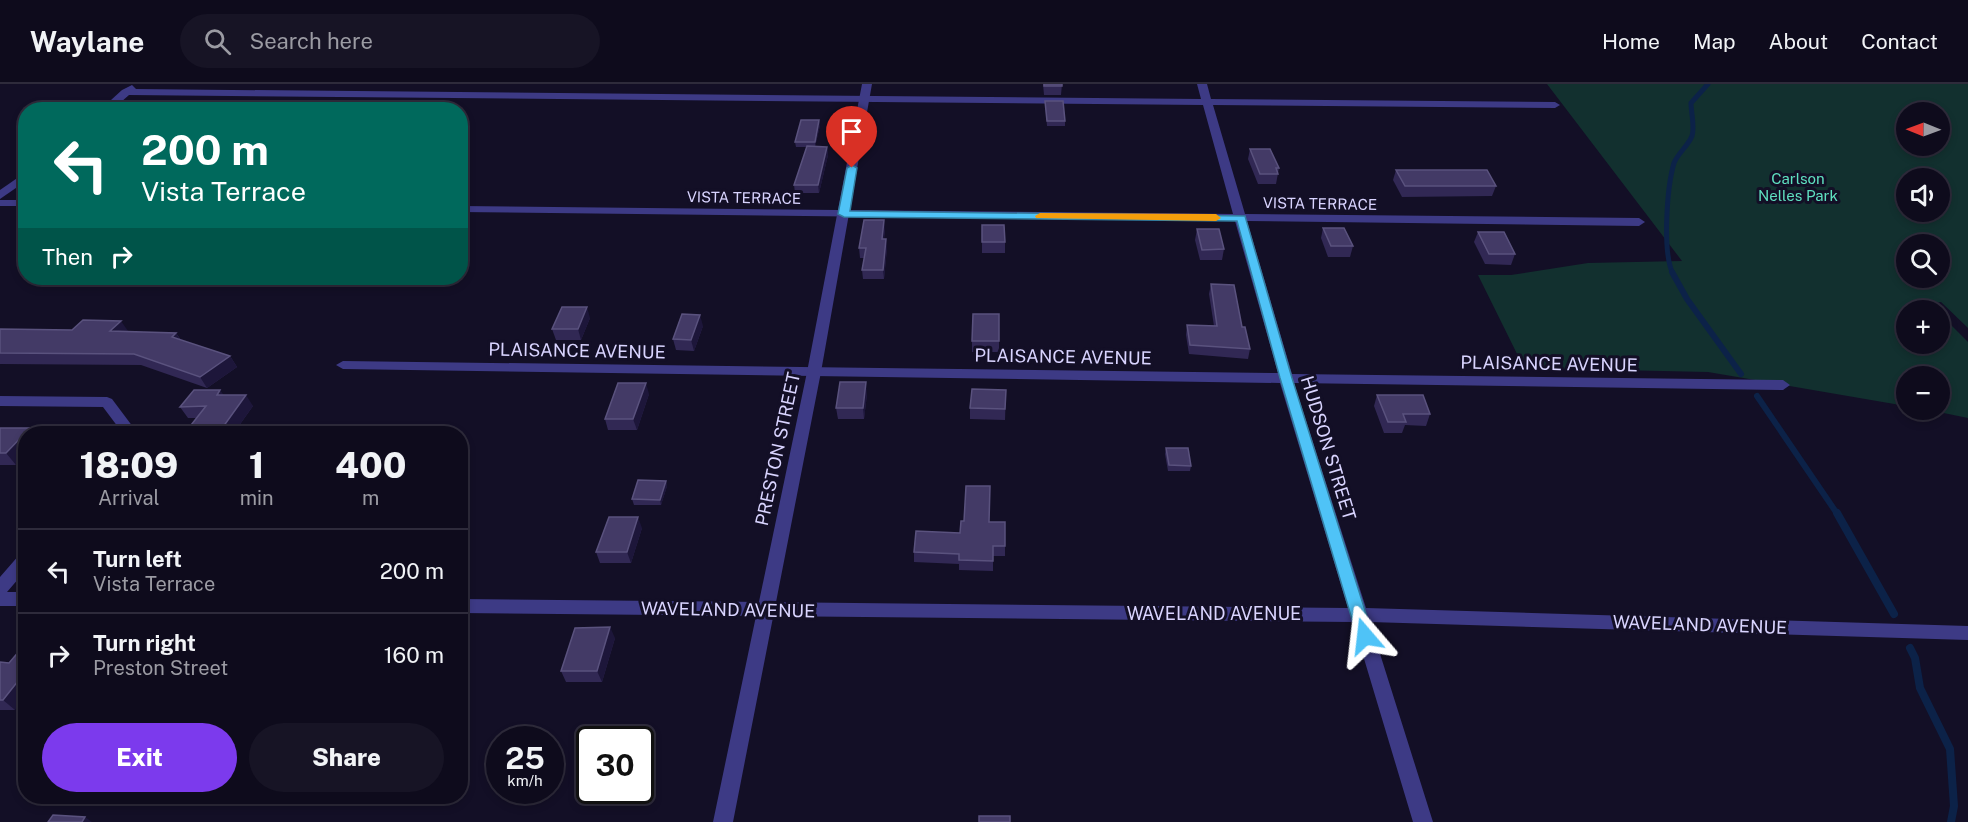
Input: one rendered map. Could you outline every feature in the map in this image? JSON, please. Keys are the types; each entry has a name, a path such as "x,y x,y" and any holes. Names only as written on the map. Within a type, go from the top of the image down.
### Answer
{"street":[{"path":"114,102 136,84"},
{"name":"PRESTON STREET","path":"723,822 814,372 867,84"},
{"name":"HUDSON STREET","path":"1202,84 1286,378 1423,822"},
{"path":"125,92 1555,105"},
{"path":"0,196 18,181"},
{"path":"0,203 18,204"},
{"name":"VISTA TERRACE","path":"468,209 1639,222"},
{"name":"PLAISANCE AVENUE","path":"343,365 1783,385"},
{"path":"0,401 107,402 125,426"},
{"path":"0,589 18,568"},
{"path":"0,599 18,599"},
{"name":"WAVELAND AVENUE","path":"468,606 1359,615 1968,633"}],"green space":[{"name":"Carlson Nelles Park","path":"1547,84 1968,84 1968,328 1950,311 1950,300 1896,300 1896,354 1950,354 1950,324 1968,342 1968,418 1950,414 1950,366 1896,366 1896,404 1708,372 1524,368 1478,275 1511,275 1588,263 1682,261"}],"building":[{"path":"1044,84 1062,84 1062,86 1044,86"},
{"path":"1045,101 1063,101 1065,121 1047,121"},
{"path":"801,120 819,120 815,142 795,142"},
{"path":"807,146 827,147 818,185 794,185"},
{"path":"1250,149 1270,149 1279,168 1276,168 1278,174 1260,174"},
{"path":"1396,170 1487,170 1496,186 1405,186"},
{"path":"864,220 884,220 882,239 886,239 883,270 862,270 866,248 859,248"},
{"path":"982,225 1004,225 1005,242 982,242"},
{"path":"1323,228 1344,228 1353,246 1331,246"},
{"path":"1197,229 1219,229 1224,249 1202,250"},
{"path":"1478,232 1504,232 1515,254 1489,254"},
{"path":"1211,284 1234,285 1242,327 1245,327 1250,349 1190,345 1187,325 1217,326"},
{"path":"562,307 587,307 578,329 552,329"},
{"path":"682,314 700,315 691,340 673,339"},
{"path":"973,314 999,314 999,341 972,341"},
{"path":"83,320 121,321 110,331 176,333 172,337 230,356 200,377 134,354 0,353 0,329 72,330"},
{"path":"840,382 866,382 863,408 836,408"},
{"path":"618,383 646,383 633,419 605,419"},
{"path":"972,389 1006,390 1005,409 970,408"},
{"path":"194,390 220,390 217,395 246,395 224,426 190,426 206,406 180,407"},
{"path":"1377,395 1423,395 1430,414 1403,414 1406,422 1388,422"},
{"path":"0,428 18,428 18,440 6,453 0,453"},
{"path":"1166,448 1188,448 1191,466 1169,465"},
{"path":"638,480 666,481 660,500 632,499"},
{"path":"966,486 990,486 989,522 1005,522 1005,546 993,546 993,561 959,560 959,554 914,552 916,531 960,533 961,521 964,521"},
{"path":"609,517 638,517 627,552 596,552"},
{"path":"610,627 597,671 561,671 575,628"},
{"path":"18,652 18,681 3,700 0,700 0,662 9,663"},
{"path":"53,815 85,817 82,822 48,822"},
{"path":"979,816 1010,816 1010,822 979,822"}],"waterway":[{"path":"1673,274 1667,236 1671,174 1676,159 1692,136 1691,103 1708,84"},
{"path":"1673,274 1687,299 1741,374"},
{"path":"1757,396 1838,515"},
{"path":"1837,513 1894,614"},
{"path":"1910,648 1915,658 1920,688 1950,749 1954,806 1951,822"}],"slow traffic":[{"path":"1040,216 1216,218"}],"route":[{"path":"852,168 844,214 1241,218 1286,378 1365,636"}]}
